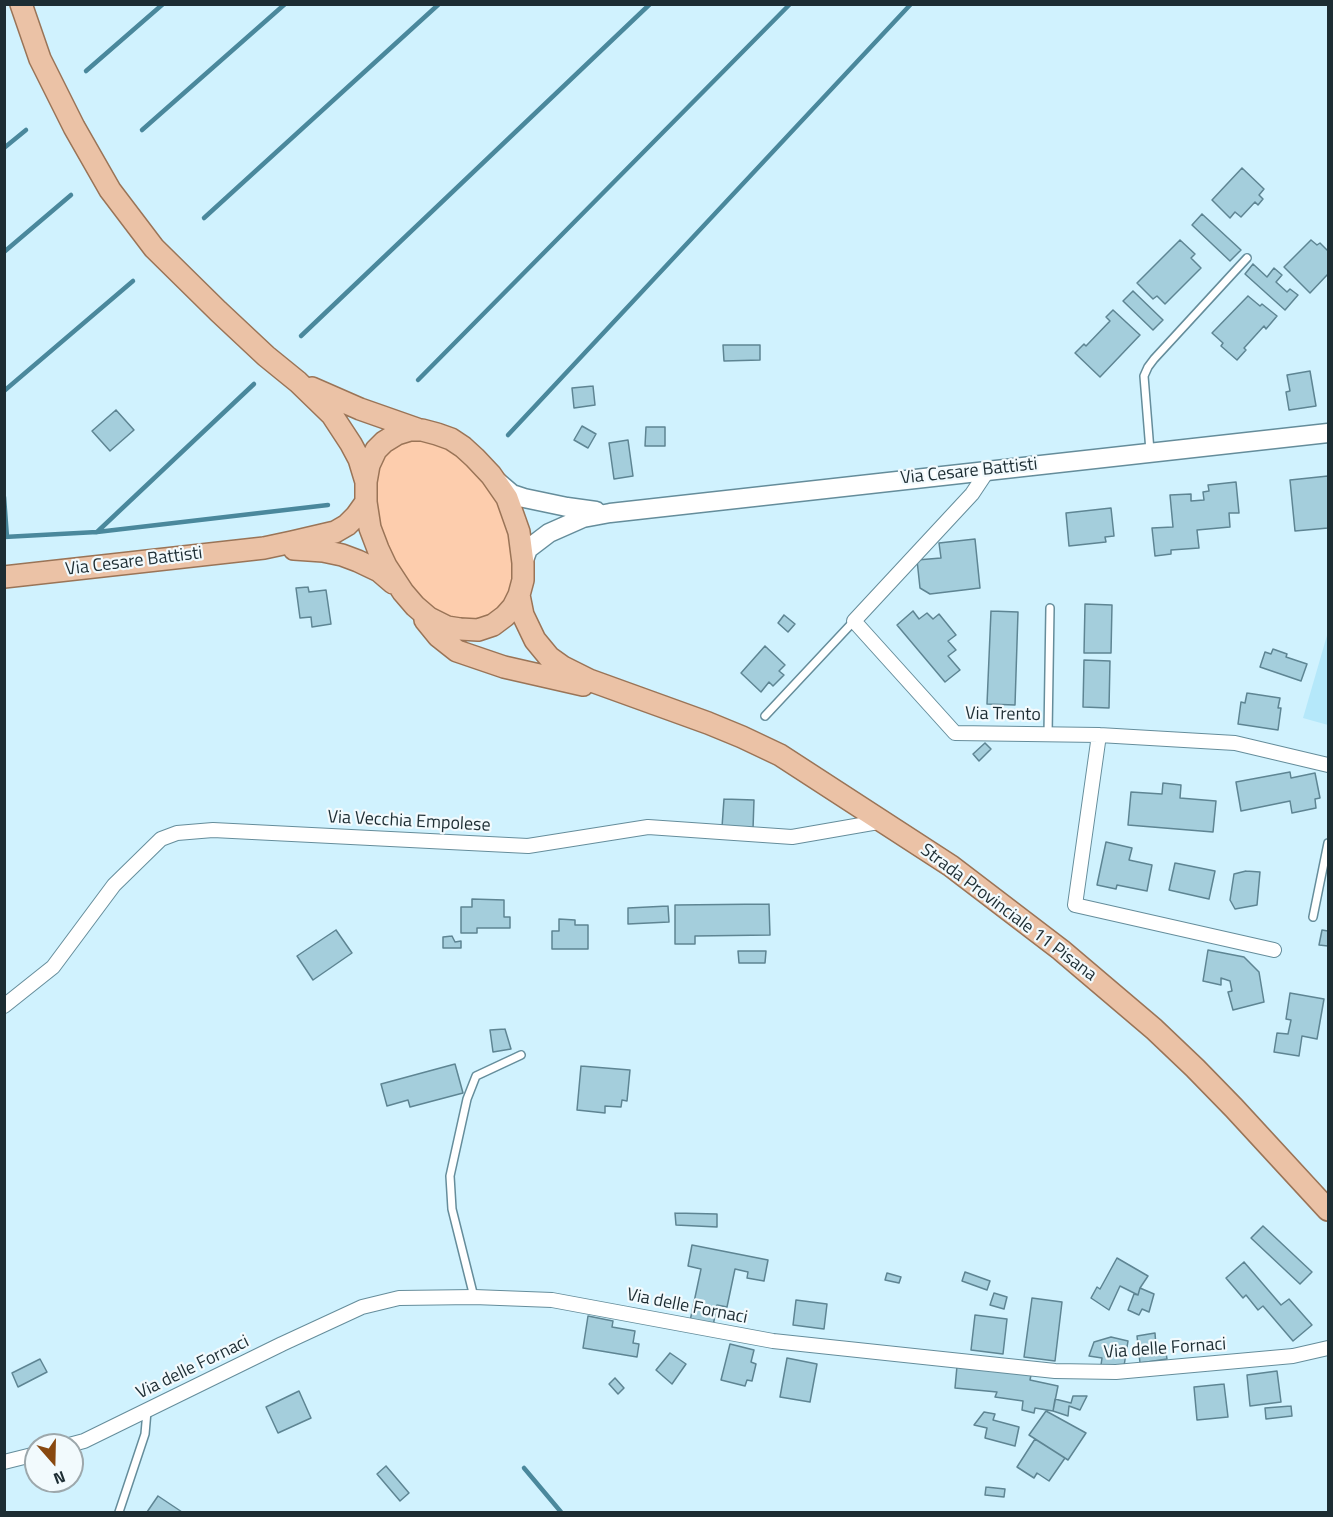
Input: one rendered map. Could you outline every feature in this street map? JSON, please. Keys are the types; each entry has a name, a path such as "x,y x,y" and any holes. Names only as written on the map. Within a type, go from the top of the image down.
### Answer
{"main road":[{"path":"21,4 40,59 74,127 110,190 154,248 218,311 332,415 359,459 366,492"},
{"path":"298,382 360,409 422,430"},
{"name":"Via Cesare Battisti","path":"410,430 422,430 451,439 488,472 507,498 519,532 523,580 513,607 493,625 477,630 447,627 429,618 415,606 386,566 370,528 366,492 369,465 376,450 384,442 397,434 410,430"},
{"name":"Via Cesare Battisti","path":"4,577 264,548 335,532 356,516 366,492"},
{"name":"Via Cesare Battisti","path":"264,548 323,550 342,555 379,572 405,594"},
{"name":"Strada Provinciale 11 Pisana","path":"405,594 438,636 457,651 504,667 631,695"},
{"name":"Strada Provinciale 11 Pisana","path":"519,595 523,615 535,640 549,657 563,667 589,680 742,736 780,755 951,866 1061,950 1154,1029 1234,1108 1329,1210"}],"street":[{"name":"Via Cesare Battisti","path":"523,563 528,549 549,533 583,518 610,513 1329,433"},
{"path":"854,621 972,495 988,470"},
{"name":"Via Cesare Battisti","path":"488,472 512,494 567,507 610,513"},
{"name":"Via Trento","path":"854,621 955,733 1099,735 1235,743 1329,765"},
{"path":"1099,735 1075,905 1274,950"},
{"name":"Via Vecchia Empolese","path":"4,1006 53,967 114,885 161,839 177,833 213,830 528,846 648,827 792,837 884,821"},
{"name":"Via delle Fornaci","path":"84,1441 362,1307 399,1298 474,1297 552,1300 773,1341 1055,1371 1116,1372 1293,1356 1329,1348"},
{"path":"4,1462 24,1457"}],"lane":[{"path":"1150,452 1144,376 1148,367 1247,258"},
{"path":"1048,734 1050,608"},
{"path":"765,716 854,621"},
{"path":"1314,916 1329,843"},
{"path":"474,1297 452,1209 450,1176 467,1099 476,1076 521,1055"},
{"path":"119,1512 145,1434 147,1411"}],"shaded area":[{"path":"411,440 421,440 446,448 457,455 483,482 498,503 509,534 513,579 505,601 488,616 476,620 461,619 435,609 411,586 387,545 379,526 376,501 379,468 384,456 390,450"},
{"path":"1328,632 1328,725 1303,718"}],"building":[{"path":"1242,168 1264,189 1259,195 1263,199 1258,205 1255,202 1241,217 1235,212 1230,218 1212,200"},
{"path":"1202,214 1241,250 1230,261 1192,225"},
{"path":"1180,240 1195,254 1191,258 1201,268 1165,304 1157,296 1153,299 1137,283"},
{"path":"1311,240 1317,245 1320,243 1328,251 1328,274 1310,293 1284,267"},
{"path":"1253,264 1267,277 1274,268 1282,275 1276,282 1287,292 1290,289 1298,295 1285,310 1245,274"},
{"path":"1133,291 1163,320 1153,330 1123,301"},
{"path":"1248,296 1277,316 1266,329 1264,326 1244,348 1246,350 1237,360 1221,346 1223,343 1212,333"},
{"path":"1113,310 1140,335 1100,377 1075,353 1084,344 1086,346 1110,321 1106,317"},
{"path":"723,345 760,345 760,360 724,361"},
{"path":"1310,371 1316,406 1289,410 1286,392 1290,391 1287,375"},
{"path":"593,386 595,405 574,408 572,388"},
{"path":"116,410 134,430 110,451 92,431"},
{"path":"582,426 596,434 588,448 574,440"},
{"path":"646,427 665,427 665,446 645,446"},
{"path":"628,440 633,476 614,479 609,443"},
{"path":"1328,476 1328,528 1295,531 1290,480"},
{"path":"1236,482 1239,513 1229,513 1230,527 1197,530 1199,548 1171,550 1171,554 1155,556 1152,528 1173,527 1170,495 1191,494 1191,501 1204,500 1203,492 1209,491 1208,485"},
{"path":"1111,508 1114,536 1105,537 1106,542 1069,546 1066,513"},
{"path":"975,539 980,588 930,594 920,588 917,560 941,558 939,543"},
{"path":"308,587 309,592 326,590 331,624 312,627 311,617 300,618 296,588"},
{"path":"1085,604 1112,605 1111,653 1084,653"},
{"path":"913,611 919,619 927,613 933,619 939,614 956,635 948,641 956,650 948,656 960,670 945,682 897,625"},
{"path":"991,611 1018,612 1015,705 987,704"},
{"path":"784,615 795,624 788,632 778,623"},
{"path":"765,646 785,665 779,671 784,675 773,686 769,682 761,692 741,673"},
{"path":"1273,649 1287,654 1286,657 1307,664 1301,681 1260,667 1265,652 1271,654"},
{"path":"1084,660 1110,661 1109,708 1083,707"},
{"path":"1247,693 1280,698 1278,730 1238,724 1241,702 1245,703"},
{"path":"985,743 991,749 979,761 973,754"},
{"path":"1290,772 1291,778 1315,773 1320,798 1315,799 1316,808 1292,813 1290,801 1241,811 1236,782"},
{"path":"1163,783 1181,785 1180,798 1216,801 1213,832 1128,825 1131,792 1162,794"},
{"path":"724,799 754,800 753,829 722,827"},
{"path":"1106,842 1132,848 1129,860 1152,865 1147,891 1117,885 1116,889 1097,885"},
{"path":"1175,863 1215,871 1209,899 1169,890"},
{"path":"1246,871 1260,872 1257,905 1235,909 1230,900 1234,874"},
{"path":"472,899 504,900 504,917 510,917 510,928 477,928 477,933 461,933 461,907 472,907"},
{"path":"769,904 770,935 695,936 695,944 675,944 675,905"},
{"path":"668,906 669,922 628,924 628,908"},
{"path":"559,919 575,920 575,925 588,925 588,949 552,949 552,931 559,931"},
{"path":"336,930 352,953 313,980 297,956"},
{"path":"1322,930 1328,931 1328,946 1319,945"},
{"path":"452,936 455,942 461,941 461,948 443,948 443,937"},
{"path":"1208,950 1244,957 1259,972 1264,1002 1233,1010 1228,992 1232,991 1230,981 1221,978 1221,985 1203,981"},
{"path":"738,951 766,951 765,963 739,963"},
{"path":"1290,993 1324,999 1317,1039 1302,1036 1299,1056 1274,1052 1277,1033 1288,1034 1291,1020 1286,1019"},
{"path":"505,1029 511,1049 493,1052 490,1030"},
{"path":"455,1064 463,1093 410,1107 408,1100 387,1106 381,1084"},
{"path":"581,1066 630,1070 627,1101 622,1100 621,1107 605,1106 605,1113 577,1110"},
{"path":"675,1213 717,1214 717,1227 676,1225"},
{"path":"1263,1226 1312,1272 1300,1284 1251,1238"},
{"path":"692,1245 768,1260 764,1281 747,1278 748,1272 735,1269 727,1307 717,1305 713,1326 690,1321 701,1269 688,1266"},
{"path":"1117,1258 1148,1276 1138,1295 1120,1286 1109,1310 1091,1298 1097,1287 1100,1289"},
{"path":"1244,1262 1281,1305 1289,1299 1312,1325 1293,1341 1263,1306 1258,1310 1246,1295 1243,1298 1226,1278"},
{"path":"965,1272 990,1281 987,1290 962,1281"},
{"path":"887,1273 901,1277 899,1283 885,1280"},
{"path":"1140,1288 1154,1294 1149,1312 1142,1309 1139,1315 1128,1310 1134,1294 1138,1295"},
{"path":"994,1293 1007,1297 1004,1309 990,1305"},
{"path":"1032,1298 1062,1302 1055,1361 1024,1357"},
{"path":"796,1300 827,1304 824,1329 793,1325"},
{"path":"975,1315 1007,1319 1003,1354 971,1350"},
{"path":"588,1316 613,1321 612,1327 635,1331 633,1343 639,1344 637,1357 583,1348"},
{"path":"1155,1333 1156,1347 1165,1346 1167,1359 1140,1363 1137,1336"},
{"path":"1111,1337 1128,1341 1124,1366 1101,1365 1102,1358 1089,1356 1094,1342"},
{"path":"730,1344 754,1350 751,1362 756,1364 752,1381 747,1380 745,1386 721,1380"},
{"path":"670,1353 686,1364 672,1384 656,1370"},
{"path":"787,1358 817,1364 810,1402 780,1397"},
{"path":"40,1359 47,1372 18,1387 12,1373"},
{"path":"957,1366 1031,1375 1030,1380 1058,1386 1053,1411 1035,1408 1034,1413 1022,1410 1023,1401 995,1397 997,1392 955,1388"},
{"path":"1277,1371 1281,1402 1250,1406 1247,1375"},
{"path":"615,1378 624,1388 618,1394 609,1384"},
{"path":"1224,1384 1228,1417 1197,1420 1194,1387"},
{"path":"299,1391 311,1418 278,1433 266,1407"},
{"path":"1073,1396 1087,1396 1080,1410 1069,1406 1068,1416 1053,1411 1055,1399 1071,1403"},
{"path":"1291,1406 1292,1416 1266,1419 1265,1408"},
{"path":"1046,1411 1086,1433 1068,1460 1029,1435"},
{"path":"984,1412 995,1414 993,1420 1019,1427 1015,1446 985,1438 987,1428 974,1425"},
{"path":"1035,1439 1065,1458 1049,1481 1037,1473 1034,1478 1017,1467"},
{"path":"386,1466 409,1493 400,1501 377,1474"},
{"path":"986,1487 1005,1489 1004,1497 985,1495"},
{"path":"158,1496 182,1512 147,1512"}],"waterway":[{"path":"86,71 163,4"},
{"path":"142,130 285,4"},
{"path":"204,218 439,4"},
{"path":"301,336 650,4"},
{"path":"418,380 790,4"},
{"path":"508,435 911,4"},
{"path":"4,148 26,130"},
{"path":"4,252 71,195"},
{"path":"4,391 133,281"},
{"path":"97,532 254,384"},
{"path":"4,497 7,537"},
{"path":"4,537 97,532 328,505"},
{"path":"524,1468 561,1512"}]}
